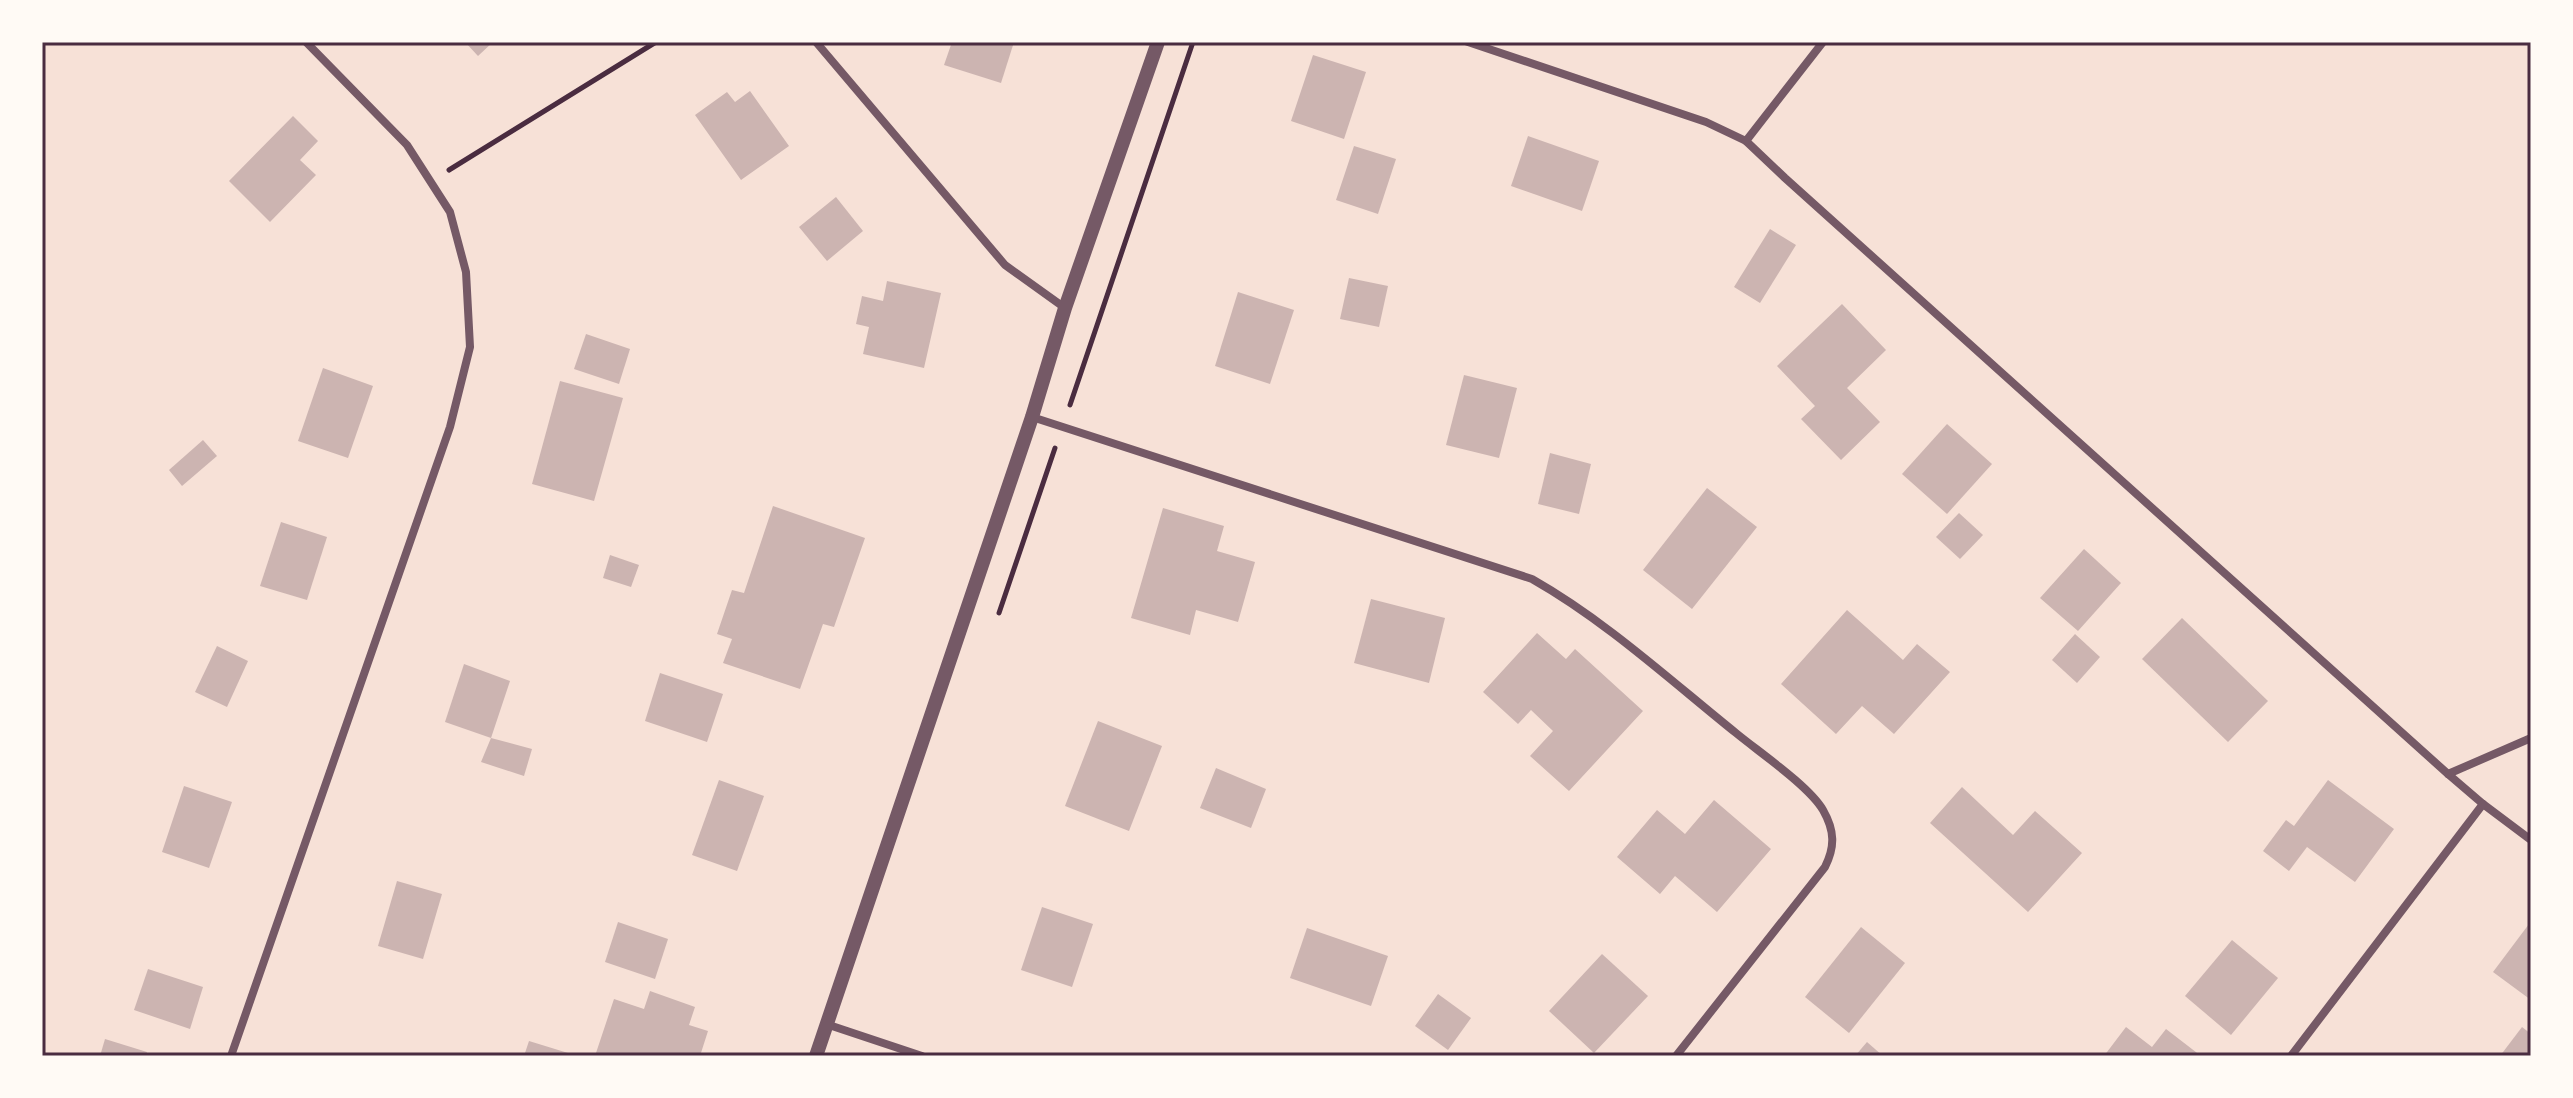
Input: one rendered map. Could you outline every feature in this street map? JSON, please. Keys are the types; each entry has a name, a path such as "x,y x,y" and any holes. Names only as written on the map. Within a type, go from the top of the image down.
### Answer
{"street":[{"path":"231,1056 450,427 470,347 466,272 450,212 407,145 306,42"},
{"path":"816,42 1005,265 1065,308"},
{"path":"816,1056 1032,417 1065,308 1158,42"},
{"path":"1468,42 1706,122 1746,141 2448,774 2531,840"},
{"path":"1746,141 1823,42"},
{"path":"1032,417 1532,579 1567,599 1800,786 1822,808 1832,832 1834,849 1825,867 1676,1056"},
{"path":"2448,774 2531,738"},
{"path":"2291,1056 2483,804"},
{"path":"826,1024 922,1056"}],"path":[{"path":"431,181 656,42"}],"building":[{"path":"465,42 493,42 478,56"},
{"path":"952,42 1014,42 1001,83 944,65"},
{"path":"1313,55 1366,72 1344,139 1291,121"},
{"path":"750,91 789,146 741,180 695,115 727,92 735,102"},
{"path":"293,116 318,141 300,160 316,175 270,222 229,181"},
{"path":"1528,136 1599,161 1582,211 1511,186"},
{"path":"1354,146 1396,159 1378,214 1336,200"},
{"path":"836,197 863,231 827,261 799,227"},
{"path":"1770,229 1796,245 1760,303 1734,287"},
{"path":"1349,278 1388,286 1379,327 1340,319"},
{"path":"887,281 941,293 924,368 863,354 869,327 856,324 862,296 883,301"},
{"path":"1238,292 1294,310 1270,384 1215,366"},
{"path":"1842,304 1886,350 1847,388 1880,422 1841,460 1801,419 1815,406 1777,366"},
{"path":"586,334 630,349 619,384 574,369"},
{"path":"323,368 373,386 348,458 298,441"},
{"path":"1464,375 1517,388 1499,458 1446,445"},
{"path":"560,381 623,398 594,501 532,484"},
{"path":"1947,424 1992,464 1947,514 1902,474"},
{"path":"203,440 217,456 182,486 169,470"},
{"path":"1550,453 1591,464 1579,514 1538,504"},
{"path":"1707,488 1757,527 1692,609 1643,570"},
{"path":"773,506 865,538 834,627 823,624 800,689 723,663 732,639 717,634 732,590 744,593"},
{"path":"1163,508 1224,526 1217,551 1255,562 1238,622 1196,610 1190,635 1131,618"},
{"path":"1959,513 1983,535 1960,559 1936,537"},
{"path":"281,522 327,537 307,600 260,586"},
{"path":"2084,549 2121,583 2078,631 2040,598"},
{"path":"610,555 639,565 631,587 603,578"},
{"path":"1371,599 1445,618 1429,683 1354,663"},
{"path":"1847,610 1903,660 1917,644 1950,672 1894,734 1862,706 1836,734 1781,684"},
{"path":"2182,618 2268,701 2228,742 2142,659"},
{"path":"1537,633 1566,659 1575,649 1643,711 1569,791 1530,756 1553,731 1531,710 1518,724 1483,692"},
{"path":"2075,634 2100,657 2077,683 2052,660"},
{"path":"217,646 248,661 227,707 195,692"},
{"path":"464,664 510,681 491,738 445,722"},
{"path":"660,673 723,694 707,742 645,721"},
{"path":"1098,721 1162,746 1129,831 1065,806"},
{"path":"491,738 532,749 524,776 481,762"},
{"path":"1216,768 1266,789 1251,828 1200,808"},
{"path":"719,780 764,796 737,871 692,855"},
{"path":"2328,780 2394,829 2355,882 2307,847 2289,871 2263,851 2286,820 2294,826"},
{"path":"184,786 232,802 209,868 162,852"},
{"path":"1962,787 2013,835 2035,811 2082,853 2028,912 1930,823"},
{"path":"1714,800 1771,849 1717,912 1675,876 1660,894 1617,857 1657,810 1685,834"},
{"path":"397,881 442,894 423,959 378,946"},
{"path":"1042,907 1093,924 1072,987 1021,970"},
{"path":"618,922 668,939 655,979 605,962"},
{"path":"2531,925 2531,1000 2493,972"},
{"path":"1861,927 1905,963 1849,1033 1805,997"},
{"path":"1307,928 1388,956 1371,1006 1290,978"},
{"path":"2232,940 2278,978 2231,1035 2185,996"},
{"path":"1602,954 1648,996 1594,1053 1549,1011"},
{"path":"148,969 203,987 190,1029 134,1010"},
{"path":"650,991 695,1007 689,1025 708,1031 700,1056 595,1056 614,999 644,1009"},
{"path":"1438,994 1471,1018 1448,1050 1415,1026"},
{"path":"2126,1027 2152,1047 2166,1029 2201,1056 2104,1056"},
{"path":"2522,1027 2531,1034 2531,1056 2500,1056"},
{"path":"105,1039 147,1052 146,1056 100,1056"},
{"path":"529,1041 568,1053 567,1056 524,1056"},
{"path":"1867,1042 1883,1056 1855,1056"}]}
